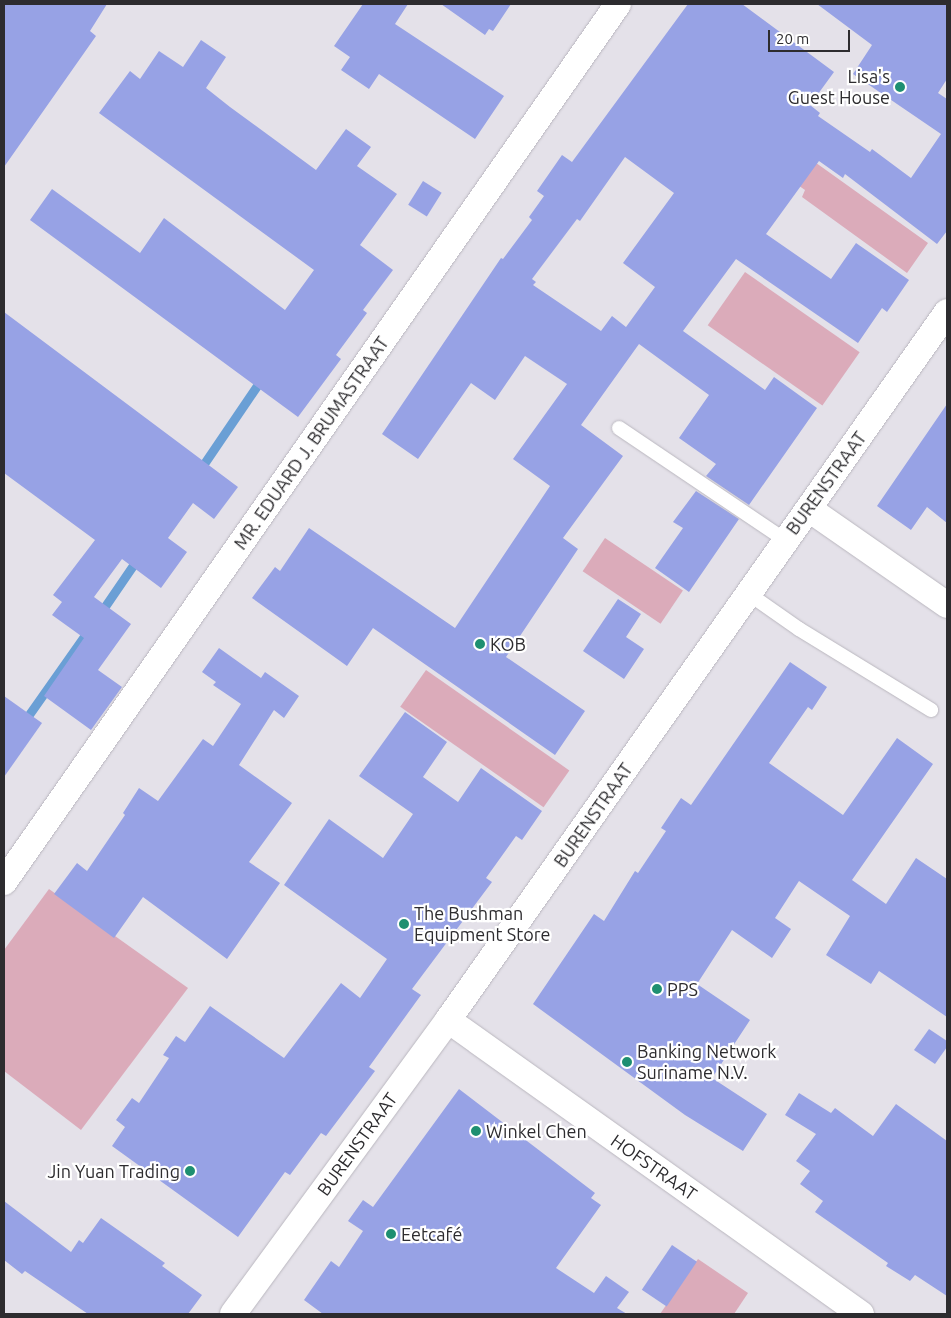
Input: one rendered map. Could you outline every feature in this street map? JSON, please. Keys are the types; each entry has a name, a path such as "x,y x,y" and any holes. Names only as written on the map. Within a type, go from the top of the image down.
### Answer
{"street":[{"name":"MR. EDUARD J. BRUMASTRAAT","path":"4,882 618,4"},
{"name":"BURENSTRAAT","path":"233,1314 448,1020 947,312"},
{"path":"809,509 947,605"},
{"name":"HOFSTRAAT","path":"448,1020 861,1314"}],"lane":[{"path":"619,428 785,540"},
{"path":"749,594 799,629 931,710"}],"shaded area":[{"path":"798,150 928,243 907,273 802,197 805,190 782,174"},
{"path":"745,272 860,352 822,406 708,325"},
{"path":"605,538 683,591 661,624 583,571"},
{"path":"426,670 569,770 544,807 400,707"},
{"path":"49,889 188,988 81,1130 4,1071 4,950"},
{"path":"698,1259 748,1293 734,1314 660,1314"}],"building":[{"path":"4,4 107,4 90,31 96,36 4,167"},
{"path":"363,4 408,4 395,24 504,96 475,139 379,74 369,89 341,70 350,57 334,46"},
{"path":"441,4 511,4 493,31 489,29 485,35"},
{"path":"688,4 742,4 834,72 810,105 820,113 818,116 870,152 872,149 911,178 941,134 853,74 872,45 817,4 947,4 947,79 938,93 947,99 947,231 937,244 845,174 843,178 819,161 766,234 831,279 856,243 909,280 887,312 882,308 858,343 736,259 683,331 765,390 774,377 817,408 749,505 706,476 716,464 679,438 709,395 639,344 581,425 623,456 563,538 578,549 506,657 585,711 555,755 373,628 347,666 252,598 275,567 280,571 309,528 455,628 550,486 513,459 567,384 525,356 495,400 471,383 418,459 382,434 501,258 503,259 532,220 529,217 544,196 537,191 562,155 572,162","holes":["625,157 674,193 623,263 655,287 626,327 612,316 601,331 533,285 536,282 532,279 577,219 580,221"]},
{"path":"201,40 226,57 206,88 230,107 316,170 346,129 371,147 357,166 397,194 360,245 393,270 363,310 367,313 336,355 341,359 298,417 30,220 52,189 140,253 164,218 285,310 314,270 99,113 130,71 140,79 159,51 183,67"},
{"path":"423,181 442,193 427,216 408,205"},
{"path":"4,312 238,487 214,519 193,503 168,538 187,552 161,588 122,559 94,597 131,624 98,670 122,687 91,730 44,696 84,638 52,615 62,602 53,595 95,540 4,473"},
{"path":"947,404 947,523 927,507 911,530 877,506"},
{"path":"696,491 739,519 689,592 655,568 683,528 673,522"},
{"path":"618,599 641,614 626,637 644,649 624,679 583,651"},
{"path":"219,648 261,678 265,672 299,696 284,718 274,710 239,765 292,803 249,862 280,883 227,959 143,897 114,938 54,894 77,863 87,871 125,815 123,813 139,788 158,801 203,739 213,746 241,704 213,685 216,682 202,672"},
{"path":"790,662 827,687 812,710 808,707 769,763 843,815 897,738 933,764 852,880 886,904 916,858 947,879 947,1017 879,971 871,984 826,955 850,916 799,881 775,918 791,929 772,958 732,930 697,984 750,1020 712,1078 767,1114 743,1151 685,1115 533,1004 594,914 604,921 635,871 638,873 666,831 661,828 681,798 691,805"},
{"path":"4,696 42,723 4,777"},
{"path":"405,712 447,742 423,777 458,802 481,768 542,811 522,840 516,836 486,878 492,882 412,989 421,995 369,1067 375,1071 326,1136 321,1133 290,1175 285,1172 238,1237 112,1146 125,1127 116,1120 132,1098 139,1103 169,1058 163,1055 176,1036 185,1042 210,1006 284,1058 341,983 360,998 387,959 284,885 329,819 383,858 413,814 359,776"},
{"path":"929,1029 947,1041 947,1047 935,1064 914,1050"},
{"path":"459,1089 595,1193 591,1198 601,1205 556,1268 594,1293 606,1276 629,1292 617,1308 627,1314 323,1314 304,1300 331,1261 339,1267 363,1231 348,1221 363,1200 373,1207"},
{"path":"799,1093 831,1113 835,1108 873,1136 896,1104 947,1141 947,1296 915,1275 910,1281 886,1266 888,1263 815,1212 823,1201 800,1184 810,1171 796,1161 816,1134 785,1115"},
{"path":"4,1201 71,1252 79,1240 83,1243 101,1218 165,1263 162,1266 202,1295 188,1314 88,1314 25,1271 22,1274 4,1260"},
{"path":"672,1245 697,1262 667,1307 642,1290"}],"waterway":[{"path":"199,471 263,377"},
{"path":"99,615 138,558"},
{"path":"23,723 90,628"}],"place":[{"name":"Lisa's Guest House","path":"900,87"},
{"name":"KOB","path":"480,644"},
{"name":"The Bushman Equipment Store","path":"404,924"},
{"name":"PPS","path":"657,989"},
{"name":"Banking Network Suriname N.V.","path":"627,1062"},
{"name":"Winkel Chen","path":"476,1131"},
{"name":"Jin Yuan Trading","path":"190,1171"},
{"name":"Eetcafé","path":"391,1234"}]}
